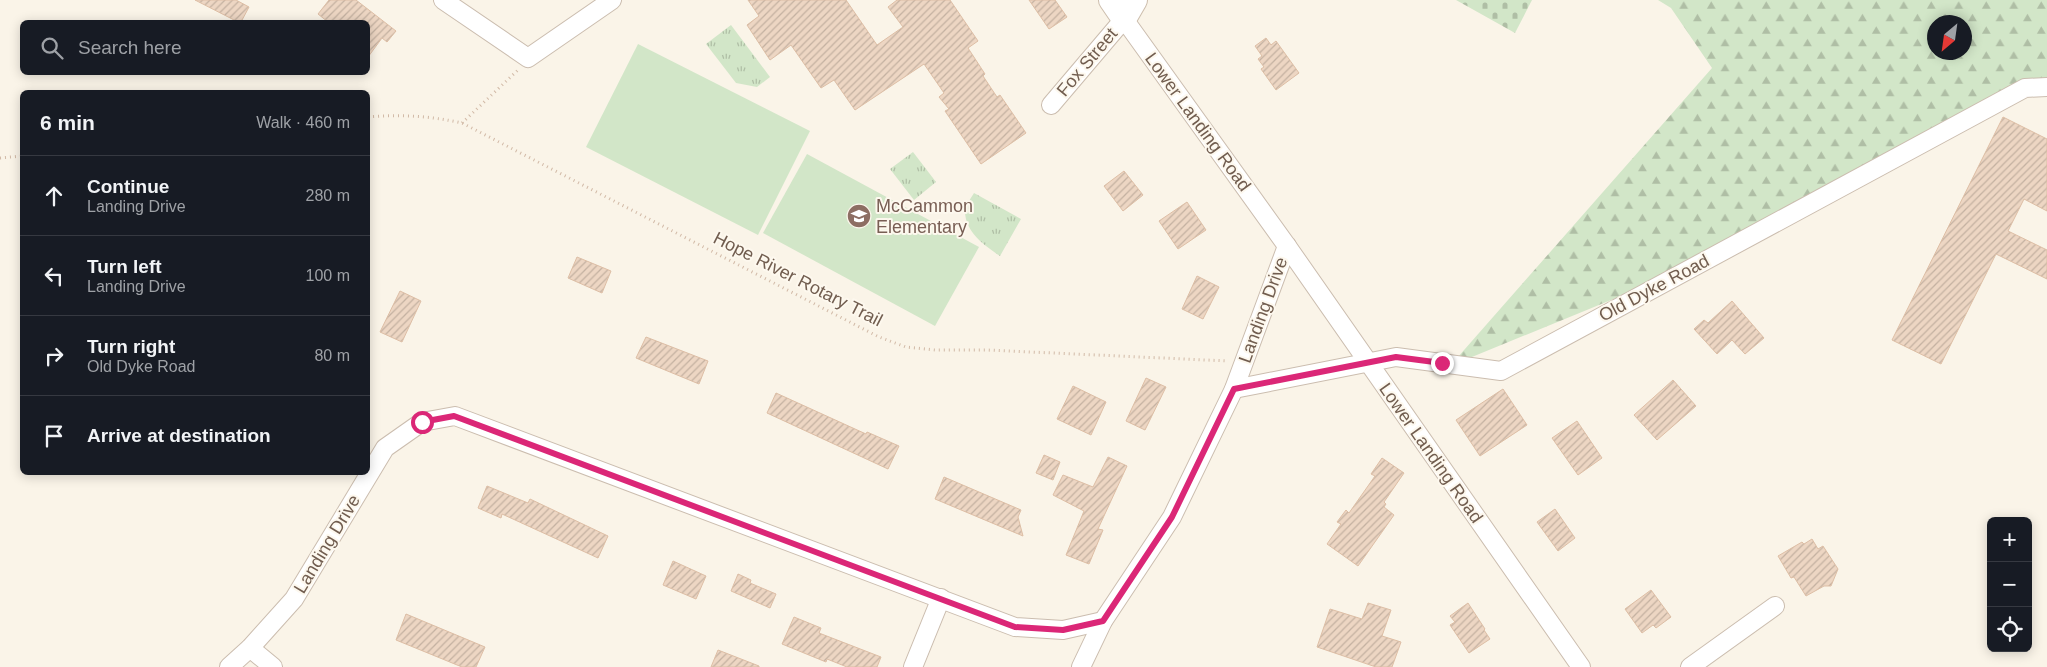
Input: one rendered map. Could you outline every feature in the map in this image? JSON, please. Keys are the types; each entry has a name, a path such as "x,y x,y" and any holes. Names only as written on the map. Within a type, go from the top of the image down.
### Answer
{"street":[{"path":"443,0 528,58 612,0"},
{"name":"Fox Street","path":"1051,105 1123,6"},
{"name":"Lower Landing Road","path":"1123,6 1368,364 1581,667"},
{"name":"Old Dyke Road","path":"1234,389 1396,357 1501,371 2025,88 2047,87"},
{"name":"Landing Drive","path":"370,473 385,448 422,422 454,416 1015,627 1063,630 1103,621 1172,517 1234,389 1287,246"},
{"name":"Landing Drive","path":"229,667 250,648 294,599 369,475"},
{"path":"913,667 941,598"},
{"path":"1690,667 1775,606"},
{"path":"1081,667 1103,621"},
{"path":"250,648 273,667"}],"path":[{"path":"462,123 513,75 528,58"},
{"name":"Hope River Rotary Trail","path":"370,117 399,114 440,118 462,123 878,337 906,347 936,350 987,350 1223,359 1242,366"},
{"path":"0,158 20,156"}],"green space":[{"path":"1456,0 1532,0 1515,33"},
{"path":"1658,0 2047,0 2047,88 1882,158 1694,266 1450,366 1712,68 1671,8"},
{"path":"731,25 770,77 757,87 736,83 706,44"},
{"path":"638,44 810,131 758,235 586,147"},
{"path":"913,152 936,182 914,200 890,169"},
{"path":"807,154 979,247 935,326 763,233"},
{"path":"974,193 1021,219 1000,256 976,237 968,225 965,211"}],"building":[{"path":"195,0 236,0 249,7 242,20 234,20"},
{"path":"329,0 356,0 396,31 387,42 382,38 370,54 370,20 326,20 318,14"},
{"path":"748,0 846,0 877,45 903,27 888,7 897,0 950,0 978,41 968,48 985,74 983,76 997,97 1000,95 1026,133 981,164 945,111 949,109 939,97 944,93 924,64 855,110 834,80 821,88 791,45 770,60 747,25 759,16"},
{"path":"1029,0 1055,0 1067,17 1049,29"},
{"path":"1266,38 1271,45 1276,41 1299,73 1276,90 1261,69 1264,67 1258,59 1262,56 1255,46"},
{"path":"2003,117 2047,139 2047,211 2024,199 2008,231 2047,250 2047,279 1996,254 1941,364 1892,340"},
{"path":"1124,171 1143,195 1123,211 1104,186"},
{"path":"1187,202 1206,230 1178,249 1159,221"},
{"path":"577,257 611,271 602,293 568,278"},
{"path":"1197,276 1219,287 1203,319 1182,309"},
{"path":"400,291 421,301 402,342 380,332"},
{"path":"1732,301 1764,338 1745,354 1732,340 1717,354 1694,329 1704,320 1708,323"},
{"path":"646,337 708,361 699,384 636,358"},
{"path":"1146,378 1166,387 1145,430 1126,421"},
{"path":"1673,380 1696,406 1657,440 1634,415"},
{"path":"1073,386 1106,402 1091,435 1057,419"},
{"path":"1503,389 1527,425 1480,456 1456,420"},
{"path":"776,393 866,434 867,432 899,446 888,469 767,413"},
{"path":"1577,421 1602,458 1578,475 1552,438"},
{"path":"1044,455 1060,462 1053,480 1036,473"},
{"path":"1108,457 1127,466 1098,529 1103,530 1089,564 1066,555 1084,511 1053,495 1063,475 1093,487"},
{"path":"1382,458 1404,473 1384,502 1386,504 1384,507 1394,515 1358,566 1327,544 1341,524 1337,522 1346,510 1349,513 1375,476 1371,474"},
{"path":"944,477 1021,510 1018,517 1023,536 935,499"},
{"path":"487,486 528,503 530,499 608,536 598,558 502,514 501,518 478,508"},
{"path":"1555,509 1575,538 1558,551 1537,522"},
{"path":"1812,539 1818,549 1823,546 1838,569 1831,586 1824,586 1806,596 1794,577 1791,578 1778,556 1802,542 1804,544"},
{"path":"673,561 706,576 696,599 663,585"},
{"path":"738,574 751,580 750,583 776,594 770,608 731,591"},
{"path":"1651,590 1671,617 1656,628 1653,625 1642,633 1625,609"},
{"path":"1368,603 1391,610 1382,636 1401,642 1392,667 1376,667 1317,647 1330,609 1362,619"},
{"path":"1468,603 1490,639 1469,653 1450,625 1455,622 1450,616"},
{"path":"406,614 485,647 476,667 462,667 396,640"},
{"path":"794,617 821,628 819,633 881,657 877,667 847,667 827,659 826,662 782,644"},
{"path":"718,650 759,666 759,667 711,667"}],"place":[{"name":"McCammon Elementary","path":"859,216"}],"route":[{"path":"422,422 454,416 1015,627 1063,630 1103,621 1172,517 1234,389 1396,357 1442,363"}]}
